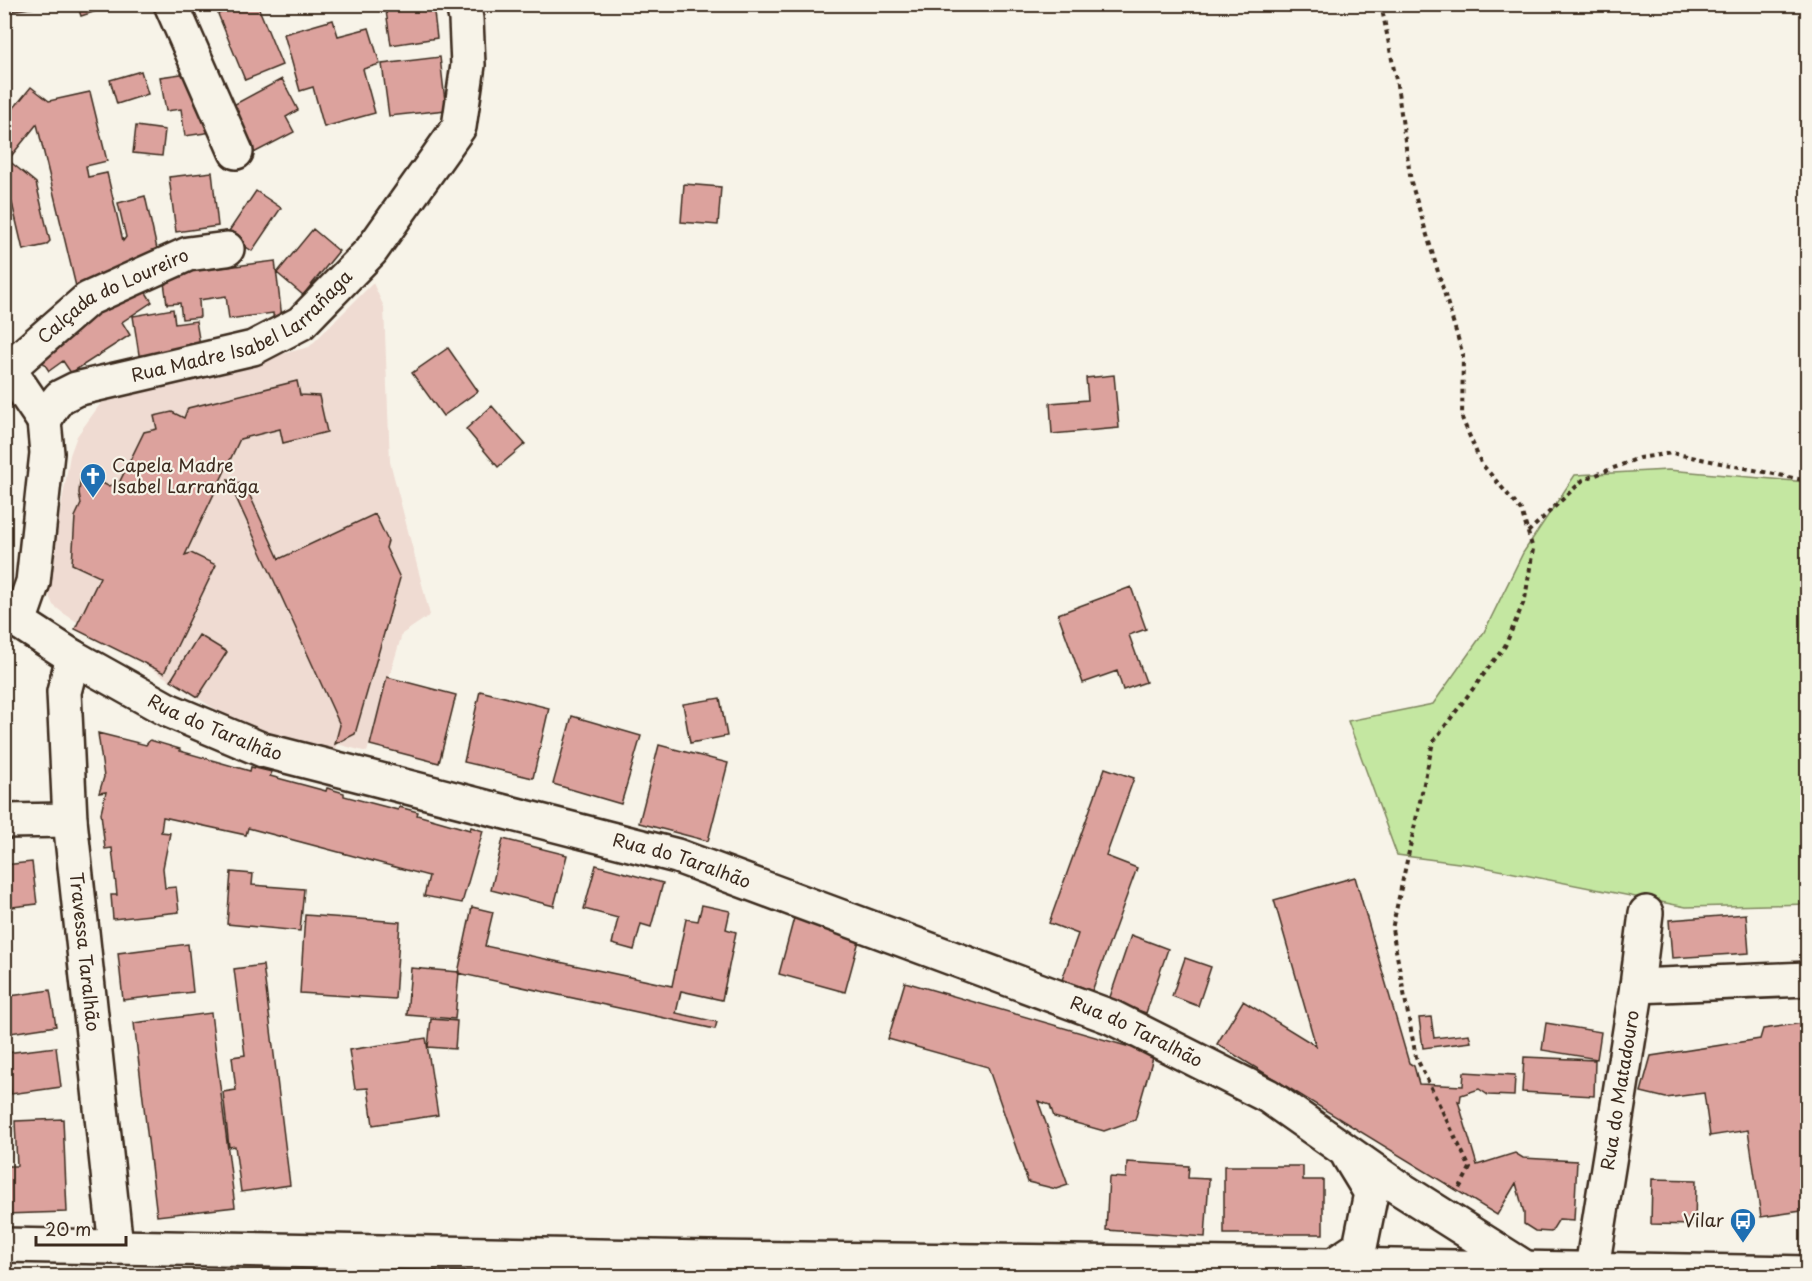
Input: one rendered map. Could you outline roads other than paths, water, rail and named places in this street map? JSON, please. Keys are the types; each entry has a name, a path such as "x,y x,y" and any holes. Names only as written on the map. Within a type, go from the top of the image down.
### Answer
{"street":[{"path":"171,4 236,152"},
{"name":"Rua Madre Isabel Larrañaga","path":"44,422 60,397 76,389 253,348 301,323 371,251 459,127 468,65 466,18 463,4"},
{"name":"Calçada do Loureiro","path":"7,365 88,299 189,254 227,249"},
{"path":"7,365 44,422 47,453 33,582 12,618"},
{"name":"Rua do Taralhão","path":"12,618 74,657 168,710 263,750 677,856 1111,1017 1268,1096 1345,1150 1524,1268"},
{"name":"Travessa Taralhão","path":"74,657 64,692 70,820 116,1247"},
{"path":"4,821 70,820"},
{"name":"Rua do Matadouro","path":"1592,1268 1637,986 1646,913"},
{"path":"1637,986 1808,979"},
{"name":"Rua do Taralhão","path":"1333,1265 1360,1247 1371,1193 1345,1150"},
{"path":"4,1245 116,1247 182,1263 1165,1270 1333,1265 1808,1273"}],"place":[{"name":"Capela Madre Isabel Larranãga","path":"93,499"},
{"name":"Vilar","path":"1743,1244"}]}
